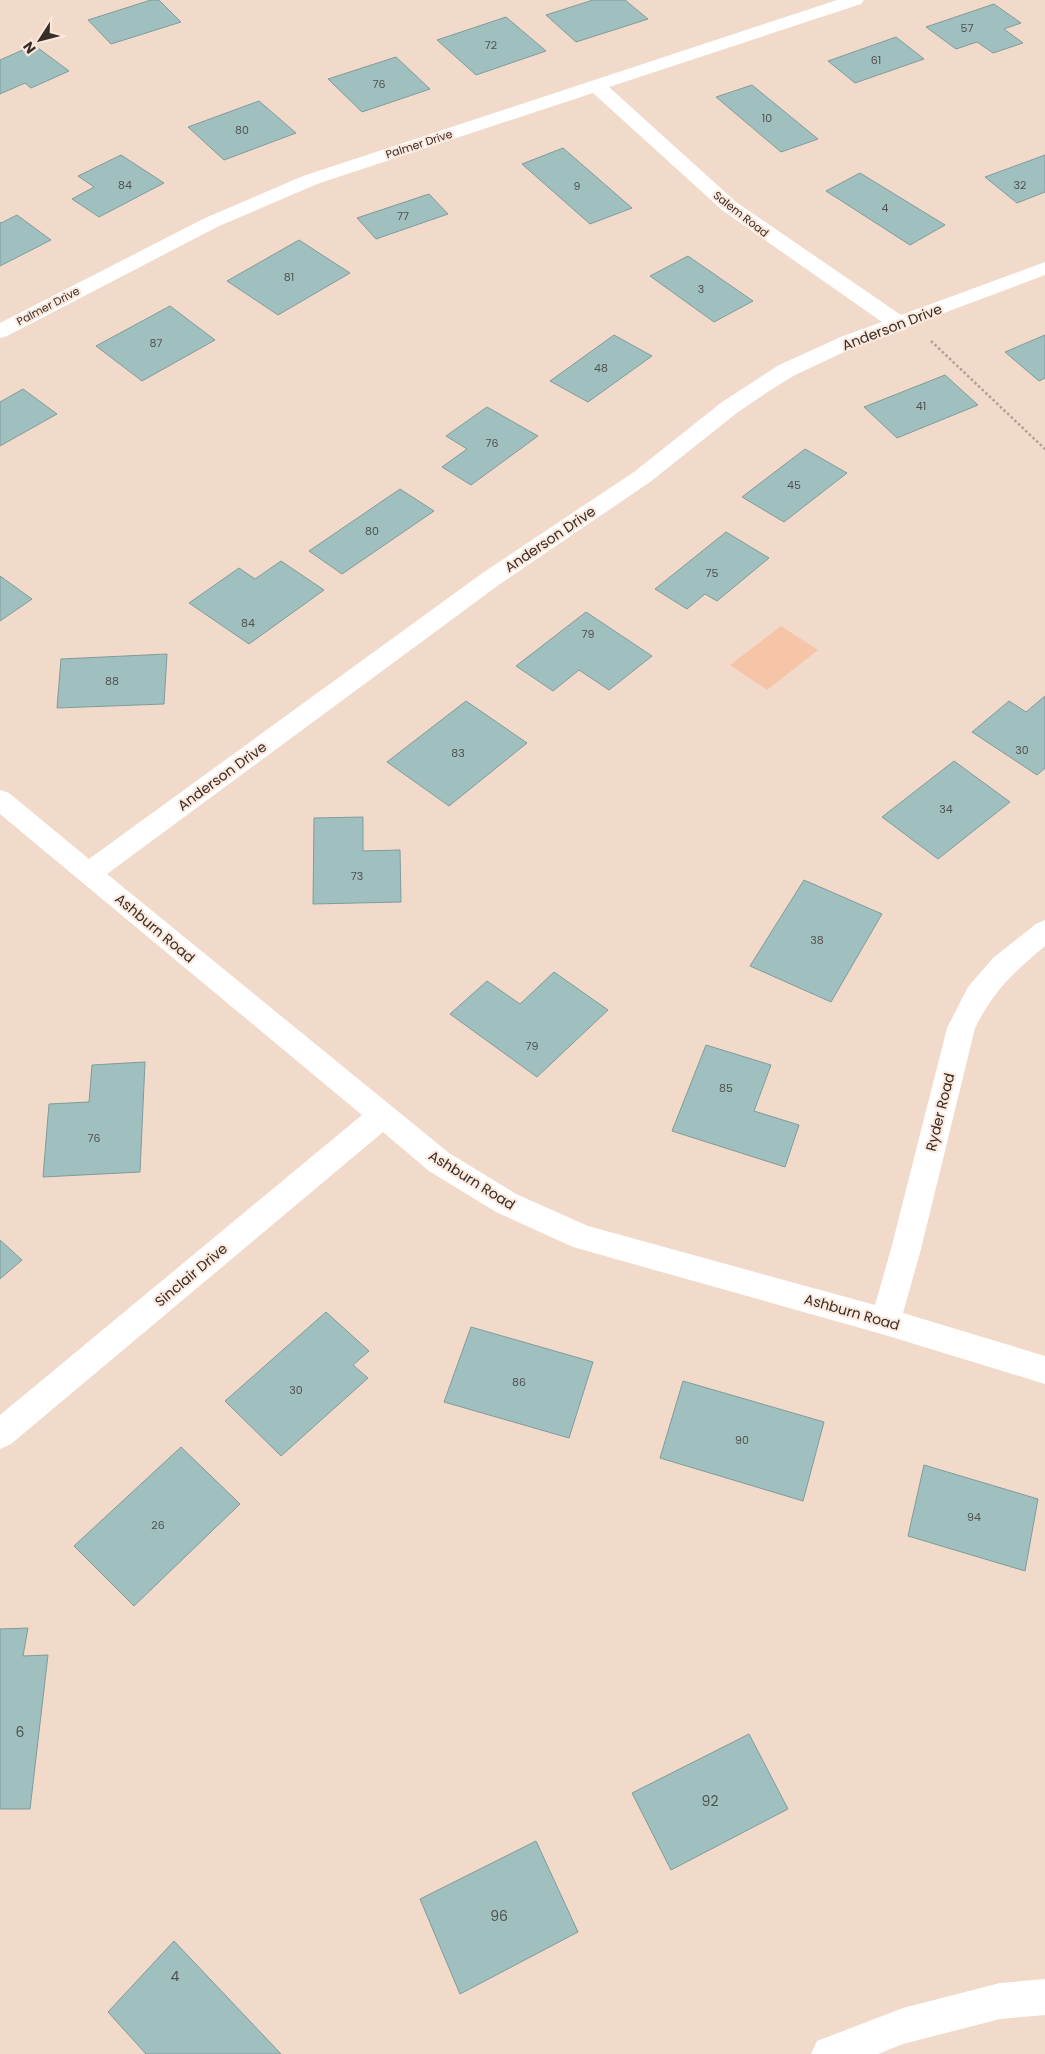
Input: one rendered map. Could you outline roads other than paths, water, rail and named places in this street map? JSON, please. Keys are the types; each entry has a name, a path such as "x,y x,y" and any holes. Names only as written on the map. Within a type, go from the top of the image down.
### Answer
{"street":[{"name":"Palmer Drive","path":"0,331 212,222 310,180 855,0"},
{"name":"Salem Road","path":"596,86 729,206 905,322"},
{"name":"Anderson Drive","path":"89,873 492,578 642,477 730,407 761,386 787,370 850,341 1045,268"},
{"name":"Ashburn Road","path":"0,800 439,1162 497,1198 583,1238 885,1321 1045,1370"},
{"name":"Ryder Road","path":"885,1321 906,1250 961,1028 978,996 1003,966 1045,931"},
{"name":"Sinclair Drive","path":"0,1434 382,1116"},
{"path":"830,2054 903,2026 1000,2002 1045,1997"}]}
